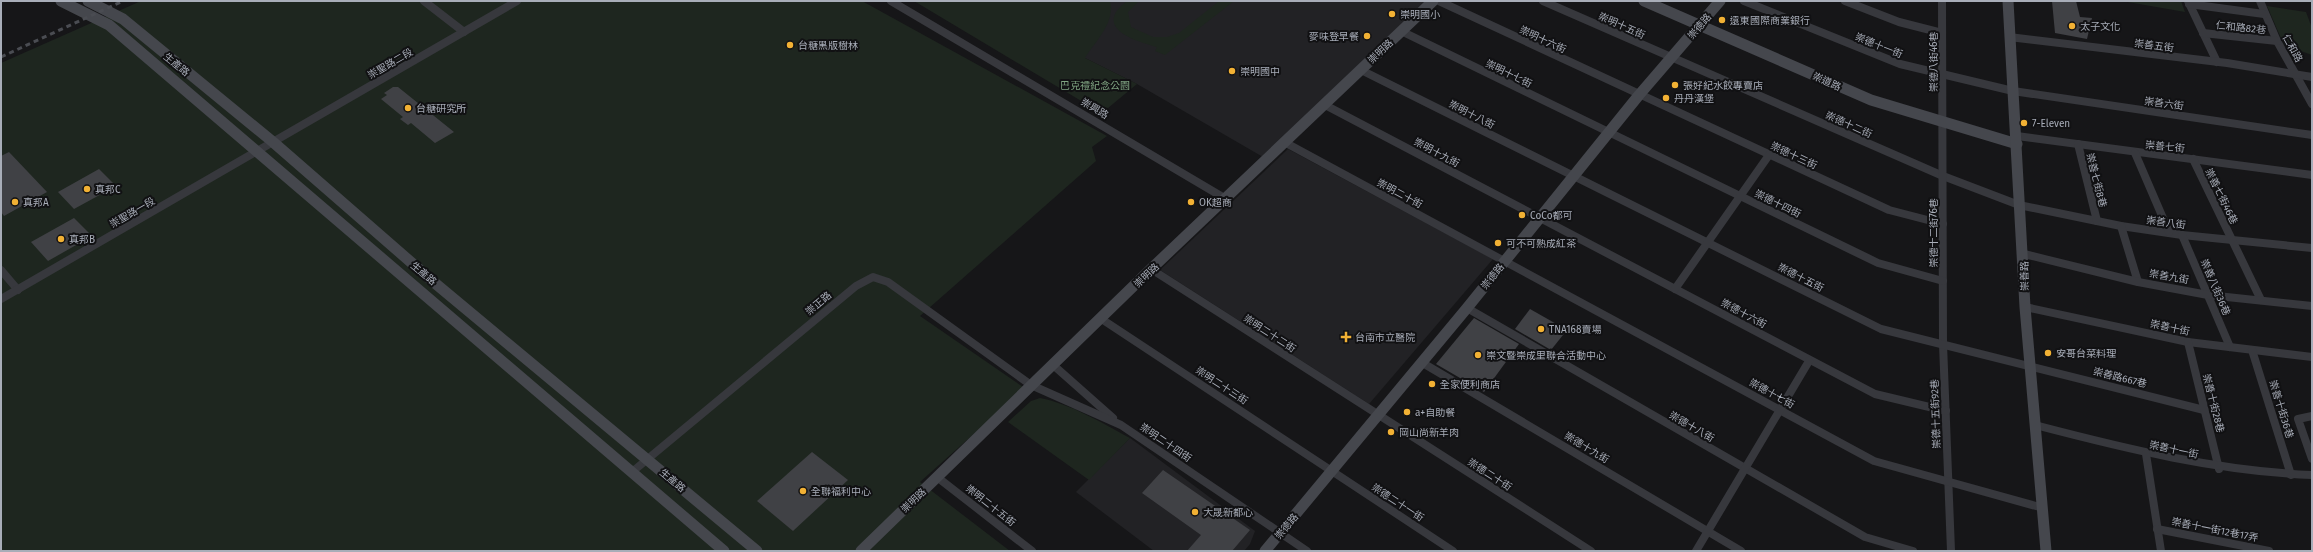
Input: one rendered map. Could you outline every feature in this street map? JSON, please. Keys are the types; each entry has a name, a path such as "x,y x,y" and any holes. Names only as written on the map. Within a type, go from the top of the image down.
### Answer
{"street":[{"name":"生產路","path":"61,1 109,25 724,551"},
{"name":"生產路","path":"88,1 123,19 273,142 436,284 757,551"},
{"path":"424,1 464,32"},
{"name":"崇聖路二段","path":"273,142 517,1"},
{"name":"崇興路","path":"891,1 985,55 1226,199"},
{"name":"崇明路","path":"861,551 1052,364 1433,1"},
{"name":"崇明十六街","path":"1439,1 1639,95"},
{"name":"崇明十五街","path":"1543,1 1671,57"},
{"name":"崇道路","path":"1644,1 1871,100 1943,122 2017,140"},
{"name":"崇德路","path":"1265,551 1467,308 1639,95 1720,1"},
{"name":"崇德十一街","path":"1744,1 1900,64 2013,90"},
{"path":"1845,1 1899,22 1942,33"},
{"name":"崇德八街46巷","path":"1942,1 1943,122"},
{"name":"崇善路","path":"2008,1 2017,140 2019,205 2024,254 2025,308 2046,551"},
{"name":"仁和路","path":"2260,1 2264,14 2277,41 2312,102"},
{"path":"2188,2 2264,14"},
{"path":"2188,2 2217,62"},
{"name":"崇明十七街","path":"1401,31 1609,132"},
{"name":"仁和路82巷","path":"2203,33 2277,41"},
{"name":"崇善五街","path":"2010,37 2217,62 2312,77"},
{"name":"崇德十二街","path":"1671,57 1943,176 2019,205"},
{"name":"崇明十八街","path":"1361,70 1574,176"},
{"name":"崇善六街","path":"2013,90 2312,135"},
{"name":"崇德十三街","path":"1639,95 1889,210 1943,224"},
{"name":"崇明十九街","path":"1325,105 1540,218"},
{"name":"崇德十二街76巷","path":"1943,122 1943,344"},
{"name":"崇德十四街","path":"1609,132 1878,263 1943,281"},
{"name":"崇善七街","path":"2017,140 2078,144 2135,153 2312,175"},
{"name":"崇聖路一段","path":"1,299 273,142"},
{"name":"崇明二十街","path":"1286,142 1505,261"},
{"name":"崇善七街8巷","path":"2078,144 2097,221"},
{"path":"2135,153 2169,232"},
{"path":"1675,289 1769,155"},
{"name":"崇善七街46巷","path":"2193,159 2261,300"},
{"name":"崇德十五街","path":"1574,176 1881,329 2030,365"},
{"name":"崇善八街","path":"2019,205 2121,226 2182,235 2312,248"},
{"name":"崇德十六街","path":"1540,218 1876,394 1946,411"},
{"path":"2121,226 2138,282"},
{"name":"崇善八街36巷","path":"2182,235 2230,347"},
{"name":"崇善九街","path":"2024,254 2138,282 2208,295 2312,306"},
{"name":"崇德十七街","path":"1505,261 1874,461 2043,508"},
{"path":"1,270 18,290"},
{"name":"崇明二十二街","path":"1151,270 1378,415"},
{"name":"崇正路","path":"632,472 856,286 873,277 888,282 1031,385"},
{"name":"崇德十八街","path":"1467,308 1865,537 1913,551"},
{"name":"崇善十街","path":"2025,308 2188,342 2312,356"},
{"name":"崇明二十三街","path":"1100,318 1331,471"},
{"name":"崇善十街28巷","path":"2188,342 2219,469"},
{"name":"崇德十五街92巷","path":"1943,344 1951,551"},
{"name":"崇善十街36巷","path":"2252,350 2290,475"},
{"path":"1696,551 1809,360"},
{"name":"崇德十九街","path":"1421,362 1741,551"},
{"path":"1052,364 1121,425"},
{"name":"崇善路667巷","path":"2030,365 2204,410"},
{"name":"崇明二十四街","path":"1031,385 1121,425 1307,551"},
{"name":"崇德二十街","path":"1378,415 1591,551"},
{"path":"2312,416 2298,419 2312,459"},
{"name":"崇善十一街","path":"2035,425 2146,454 2219,469 2290,475 2312,475"},
{"path":"2146,454 2161,551"},
{"name":"崇德二十一街","path":"1331,471 1453,551"},
{"name":"崇明二十五街","path":"937,477 1032,551"},
{"name":"崇善十一街12巷17弄","path":"2157,529 2269,551"}],"shaded area":[{"name":"崇明國中","path":"1011,1 1425,1 1263,157 1137,84 1085,58"},
{"name":"台南市立醫院","path":"1288,149 1493,259 1369,404 1160,270"},
{"path":"1130,438 1255,531 1250,544 1244,551 1154,551 1076,492"}],"green space":[{"path":"141,1 862,1 1107,136 1092,147 1096,161 920,316 1023,387 986,423 920,482 1010,551 1,551 1,63"},
{"name":"巴克禮紀念公園","path":"914,1 1110,1 1110,17 1104,31 1085,58 1137,84 1108,108 1088,105"},
{"path":"1127,1 1139,1 1128,12 1131,27 1153,37 1167,37 1179,33 1219,1 1234,1 1165,55 1155,51 1157,47 1128,37 1120,32 1115,25 1114,18 1117,10"},
{"path":"2122,1 2181,1 2185,12"},
{"path":"2267,6 2306,12 2312,28 2312,55 2284,45"},
{"path":"1040,398 1075,409 1130,438 1089,480 1008,422 1031,401"}],"building":[{"name":"太子文化","path":"2052,1 2076,1 2080,17 2092,18 2087,39 2055,33"},
{"name":"台糖研究所","path":"393,87 398,87 454,132 435,143 411,123 408,125 400,119 403,117 381,99 387,95 384,93"},
{"path":"9,152 47,192 4,216 1,212 1,156"},
{"name":"真邦C","path":"99,169 116,186 74,209 58,192"},
{"name":"真邦B","path":"74,218 92,236 48,261 31,242"},
{"name":"TNA168賣場","path":"1530,309 1567,330 1551,350 1515,329"},
{"name":"崇文暨崇成里聯合活動中心","path":"1474,318 1519,344 1484,392 1436,364"},
{"name":"全聯福利中心","path":"812,452 848,480 793,531 757,501"},
{"name":"大晟新都心","path":"1163,470 1250,530 1232,551 1187,551 1201,535 1142,493"}],"railway":[{"path":"1,57 123,1"}],"place":[{"name":"崇明國小","path":"1392,14"},
{"name":"遠東國際商業銀行","path":"1722,20"},
{"name":"太子文化","path":"2072,26"},
{"name":"麥味登早餐","path":"1367,36"},
{"name":"台糖黑版樹林","path":"790,45"},
{"name":"崇明國中","path":"1232,71"},
{"name":"張好紀水餃專賣店","path":"1675,85"},
{"name":"丹丹漢堡","path":"1666,98"},
{"name":"台糖研究所","path":"408,108"},
{"name":"7-Eleven","path":"2024,123"},
{"name":"真邦C","path":"87,189"},
{"name":"真邦A","path":"15,202"},
{"name":"OK超商","path":"1191,202"},
{"name":"CoCo都可","path":"1522,215"},
{"name":"真邦B","path":"61,239"},
{"name":"可不可熟成紅茶","path":"1498,243"},
{"name":"TNA168賣場","path":"1541,329"},
{"name":"台南市立醫院","path":"1346,337"},
{"name":"安哥台菜料理","path":"2048,353"},
{"name":"崇文暨崇成里聯合活動中心","path":"1478,355"},
{"name":"全家便利商店","path":"1432,384"},
{"name":"a+自助餐","path":"1407,412"},
{"name":"岡山尚新羊肉","path":"1391,432"},
{"name":"全聯福利中心","path":"803,491"},
{"name":"大晟新都心","path":"1195,512"}]}
